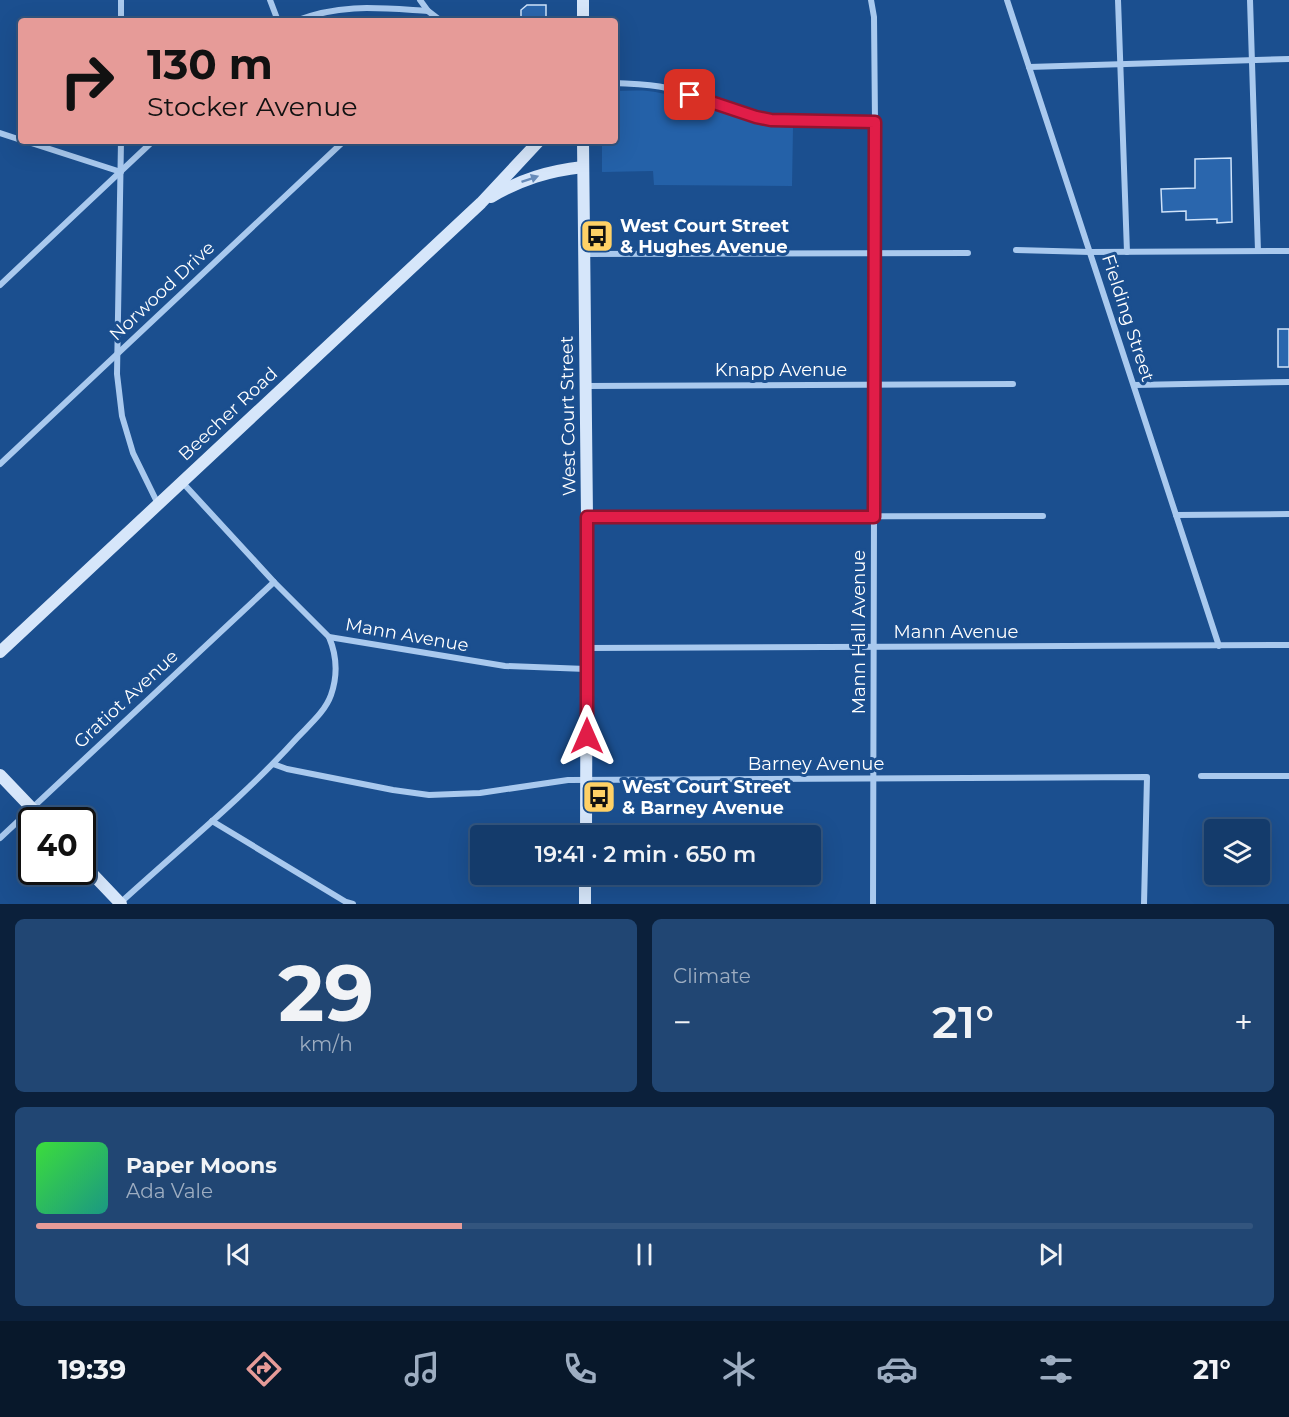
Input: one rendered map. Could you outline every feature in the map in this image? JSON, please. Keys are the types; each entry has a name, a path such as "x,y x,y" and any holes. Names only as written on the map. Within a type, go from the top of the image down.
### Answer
{"street":[{"path":"121,0 121,18"},
{"path":"270,0 277,18"},
{"path":"420,0 437,18"},
{"path":"583,0 583,18"},
{"name":"Mann Hall Avenue","path":"871,0 874,17 875,122 873,904"},
{"name":"Fielding Street","path":"1008,0 1219,646"},
{"path":"1118,0 1126,252"},
{"path":"1250,0 1258,251"},
{"path":"302,18 344,8 428,11"},
{"path":"1029,67 1289,59"},
{"path":"618,83 668,88 771,120 875,122"},
{"path":"0,133 18,138"},
{"path":"35,144 120,172"},
{"path":"121,144 117,374 122,416 133,453 158,504"},
{"path":"0,285 150,144"},
{"name":"Norwood Drive","path":"0,464 341,144"},
{"name":"Beecher Road","path":"0,652 481,202 536,144"},
{"name":"West Court Street","path":"583,144 587,517 586,825"},
{"name":"Beecher Road","path":"481,202 525,180 553,171 583,167"},
{"path":"1017,250 1289,252"},
{"path":"584,254 968,253"},
{"path":"1135,385 1289,382"},
{"name":"Knapp Avenue","path":"585,386 1013,384"},
{"name":"Mann Avenue","path":"182,482 274,582 329,637 505,666 586,669"},
{"path":"1176,515 1289,514"},
{"path":"587,517 1043,516"},
{"name":"Gratiot Avenue","path":"33,807 274,582"},
{"path":"96,878 120,904 273,764 321,714 331,695 336,673 336,653 329,637"},
{"name":"Mann Avenue","path":"586,648 1289,645"},
{"name":"Barney Avenue","path":"273,764 287,769 429,795 480,794 568,780 1147,777 1144,904"},
{"path":"0,775 31,807"},
{"path":"1201,776 1289,776"},
{"name":"Gratiot Avenue","path":"0,838 18,821"},
{"path":"212,821 346,902 353,904"},
{"path":"585,885 585,904"}],"shaded area":[{"path":"618,91 666,94 756,123 793,128 792,186 654,185 653,171 602,172 602,144 618,144"}],"building":[{"path":"527,5 546,5 546,18 521,18 521,10"},
{"path":"1231,158 1232,222 1217,223 1217,219 1186,220 1186,211 1162,212 1161,189 1195,188 1195,159"},
{"path":"1278,329 1289,329 1289,367 1278,367"}],"place":[{"name":"West Court Street & Hughes Avenue","path":"597,236"},
{"name":"West Court Street & Barney Avenue","path":"599,797"}],"route":[{"path":"587,736 587,517 874,517 875,122 771,120 690,95"}]}
